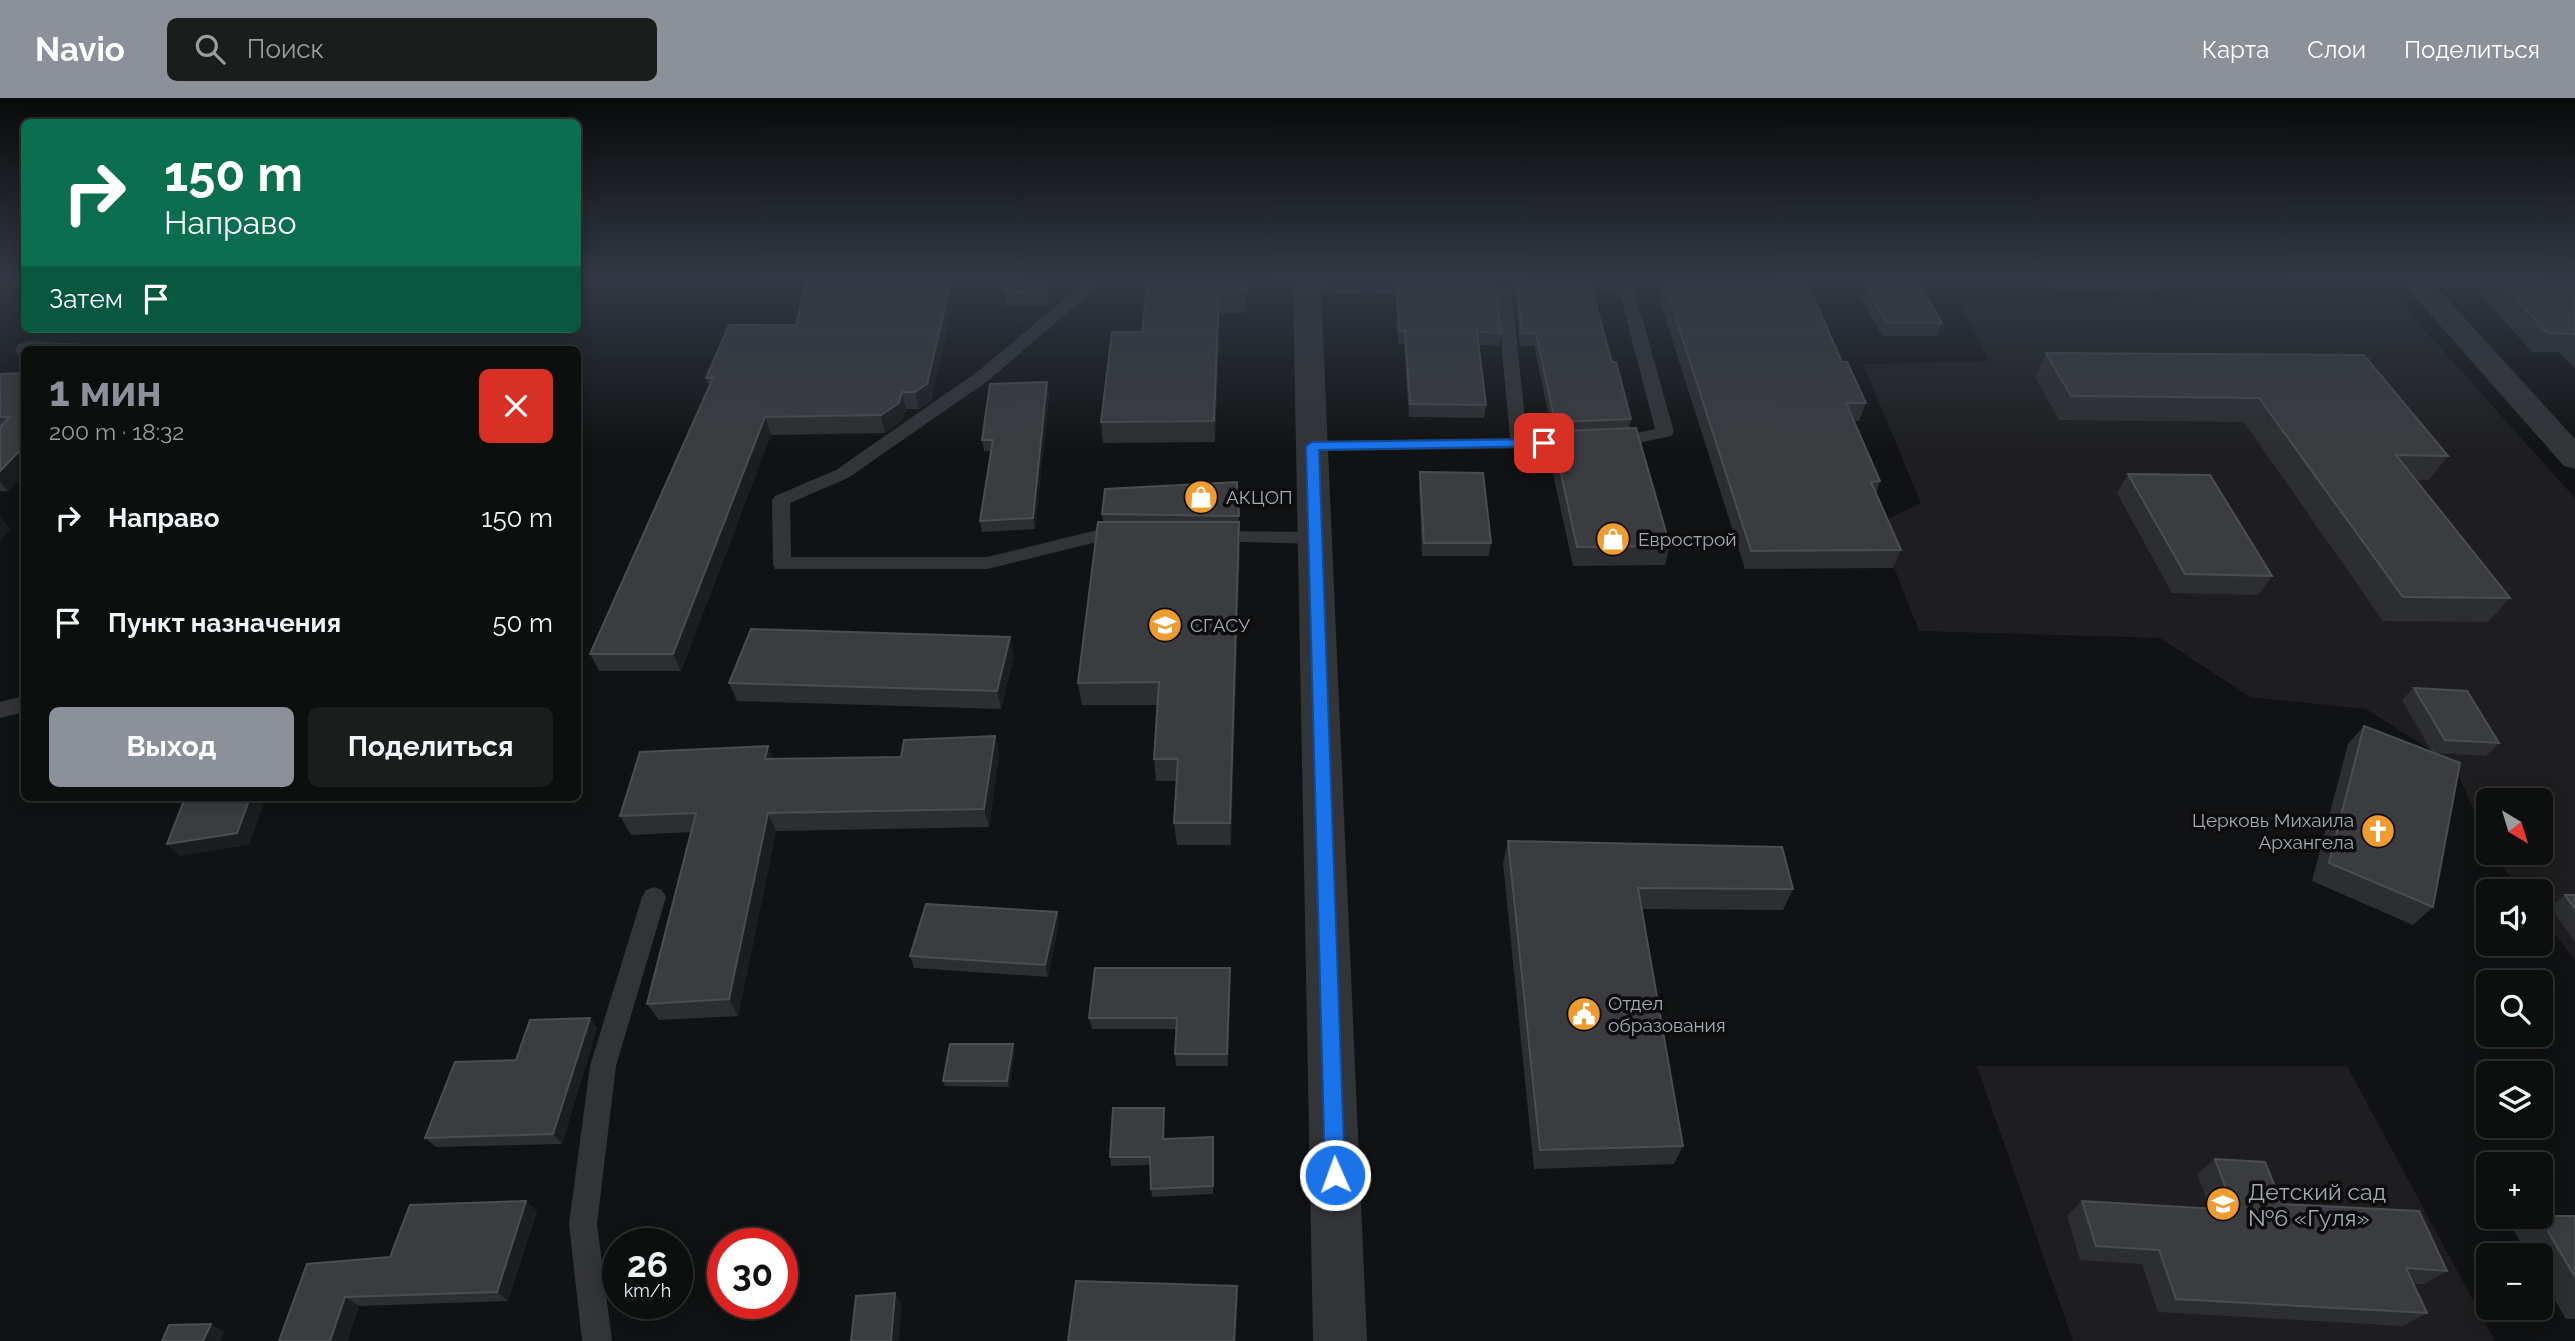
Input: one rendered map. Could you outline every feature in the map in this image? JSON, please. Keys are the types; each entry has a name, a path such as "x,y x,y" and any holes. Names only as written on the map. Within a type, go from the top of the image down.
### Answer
{"street":[{"path":"1309,336 1340,1341"},
{"path":"2464,336 2575,459"},
{"path":"0,351 21,350"}],"lane":[{"path":"1031,336 983,376 842,474 781,500 782,564 987,563 1097,536 1138,536"},
{"path":"1509,336 1519,443"},
{"path":"1312,446 1619,442 1665,432 1639,336"},
{"path":"1193,537 1316,538"},
{"path":"0,710 21,705"},
{"path":"597,1341 583,1224 603,1066 653,897"}],"shaded area":[{"path":"1977,336 2430,336 2575,498 2575,960 2553,932 2553,879 2511,879 2501,865 2553,865 2553,788 2476,788 2476,816 2454,765 2366,709 2250,697 2160,638 1919,631 1877,524 1921,503 1863,364 1989,361"},
{"name":"Детский сад №6 «Гуля»","path":"1977,1066 2347,1066 2476,1306 2476,1320 2484,1320 2495,1341 2073,1341"}],"building":[{"path":"724,336 938,336 927,384 915,392 902,392 899,403 881,415 765,417 673,654 590,654 713,378 706,378"},
{"path":"1112,336 1217,336 1214,421 1101,422"},
{"path":"1405,336 1477,336 1486,405 1410,404"},
{"path":"1537,336 1605,336 1612,362 1616,362 1631,419 1555,422"},
{"path":"1682,336 1831,336 1842,362 1847,362 1866,403 1846,403 1880,481 1871,482 1901,550 1751,551"},
{"path":"2046,353 2364,355 2448,456 2396,455 2510,598 2403,597 2259,398 2071,396"},
{"path":"21,373 21,449 0,471 0,427 10,417 0,417 0,374"},
{"path":"1047,382 1033,518 980,521 993,440 982,440 990,384"},
{"path":"1636,428 1670,546 1577,547 1554,441 1562,441 1560,431"},
{"path":"1420,472 1483,473 1491,543 1424,543"},
{"path":"2128,474 2210,475 2272,576 2185,574"},
{"path":"1237,482 1239,516 1102,514 1105,489"},
{"name":"СГАСУ","path":"1098,522 1239,522 1230,823 1174,823 1178,759 1154,759 1159,682 1078,683"},
{"path":"751,629 1010,637 997,691 729,683"},
{"path":"2414,688 2467,691 2499,743 2445,740"},
{"name":"Церковь Михаила Архангела","path":"2364,726 2460,763 2433,907 2329,863"},
{"path":"995,736 984,809 768,813 729,999 647,1004 696,813 620,816 640,752 768,746 765,759 901,757 904,740"},
{"path":"184,801 249,801 237,833 167,844"},
{"name":"Отдел образования","path":"1508,841 1782,847 1793,889 1638,888 1683,1146 1540,1150"},
{"path":"2565,895 2575,895 2575,909"},
{"path":"926,904 1057,912 1045,965 910,956"},
{"path":"1095,968 1230,968 1227,1054 1175,1054 1177,1018 1089,1018"},
{"path":"590,1018 553,1134 425,1138 455,1062 516,1060 530,1020"},
{"path":"950,1044 1013,1044 1007,1081 943,1081"},
{"path":"1113,1108 1164,1108 1163,1139 1213,1137 1213,1186 1151,1189 1150,1157 1110,1157"},
{"path":"2215,1159 2265,1162 2282,1204 2419,1211 2447,1271 2406,1268 2427,1313 2176,1299 2159,1250 2096,1246 2082,1201 2234,1210"},
{"path":"526,1201 497,1292 345,1297 330,1341 279,1341 307,1264 390,1257 410,1205"},
{"path":"2553,1216 2575,1216 2575,1277 2547,1229 2553,1229"},
{"path":"1076,1281 1237,1286 1234,1341 1068,1341"},
{"path":"895,1293 891,1341 851,1341 856,1296"},
{"path":"211,1324 203,1341 162,1341 169,1325"}],"place":[{"name":"АКЦОП","path":"1201,497"},
{"name":"Еврострой","path":"1613,539"},
{"name":"СГАСУ","path":"1165,625"},
{"name":"Церковь Михаила Архангела","path":"2378,831"},
{"name":"Отдел образования","path":"1584,1014"},
{"name":"Детский сад №6 «Гуля»","path":"2223,1204"}],"route":[{"path":"1335,1175 1312,446 1544,443"}]}
